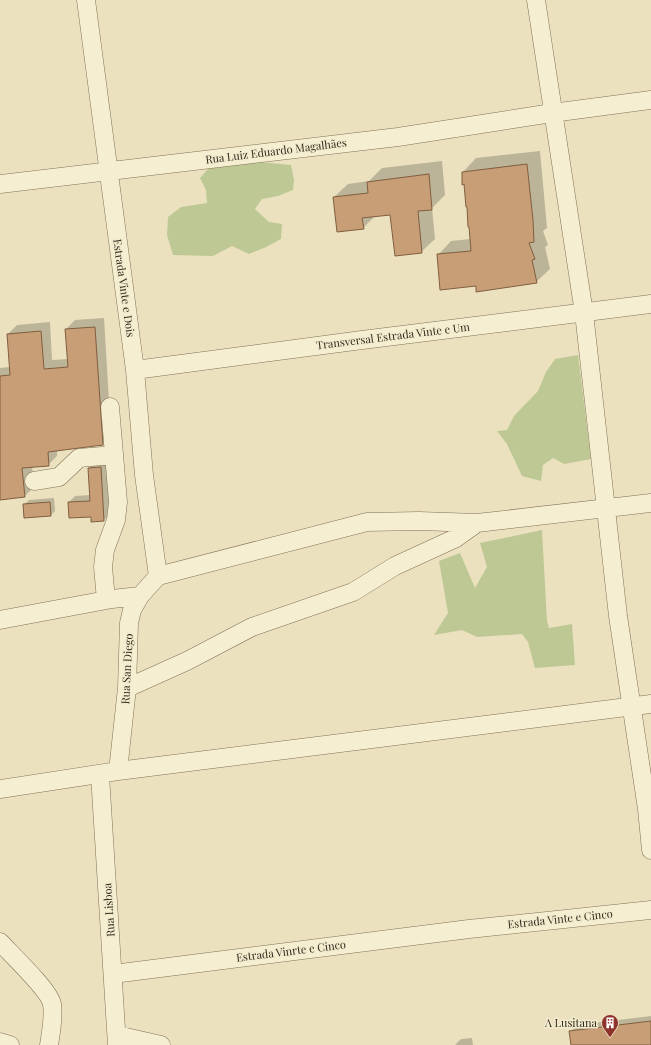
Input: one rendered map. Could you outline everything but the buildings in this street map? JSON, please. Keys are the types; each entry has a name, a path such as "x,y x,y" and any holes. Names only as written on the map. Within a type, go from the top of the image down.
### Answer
{"street":[{"name":"Estrada Vinte e Dois","path":"86,0 136,370 144,476 158,576"},
{"path":"536,0 552,113 584,313 618,616 632,706 651,850"},
{"name":"Rua Luiz Eduardo Magalhães","path":"0,184 398,136 651,100"},
{"name":"Transversal Estrada Vinte e Um","path":"136,370 651,304"},
{"path":"106,600 103,567 105,550 116,520 118,502 110,407"},
{"path":"34,481 59,477 79,458 114,455"},
{"path":"158,576 367,522 419,521 477,523 651,503"},
{"path":"127,688 186,661 252,627 353,592 395,566 456,538 477,523"},
{"name":"Rua San Diego","path":"118,772 127,688 129,623 132,610 140,596 158,576"},
{"path":"0,620 106,600 140,596"},
{"path":"0,789 118,772 651,704"},
{"name":"Rua Lisboa","path":"100,775 117,1040"},
{"name":"Estrada Vinte e Cinco","path":"469,929 651,910"},
{"name":"Estrada Vinrte e Cinco","path":"113,974 469,929"},
{"path":"0,942 41,986 52,1003 49,1045"},
{"path":"117,1040 161,1045"},
{"path":"0,1042 10,1045"}],"green space":[{"path":"259,162 291,165 294,180 293,190 278,196 262,199 255,209 269,222 282,224 281,239 249,254 232,246 213,256 173,255 167,235 168,217 181,207 207,203 206,190 200,178 208,169 225,163"},
{"path":"578,355 591,459 564,464 553,458 543,465 541,481 522,476 507,444 497,431 507,430 514,416 538,391 546,372 555,359"},
{"path":"542,530 547,621 549,628 572,624 575,665 535,668 528,642 522,634 477,637 462,630 434,635 448,613 439,561 460,553 475,588 487,567 480,543"}],"place":[{"name":"A Lusitana","path":"610,1038"}]}
